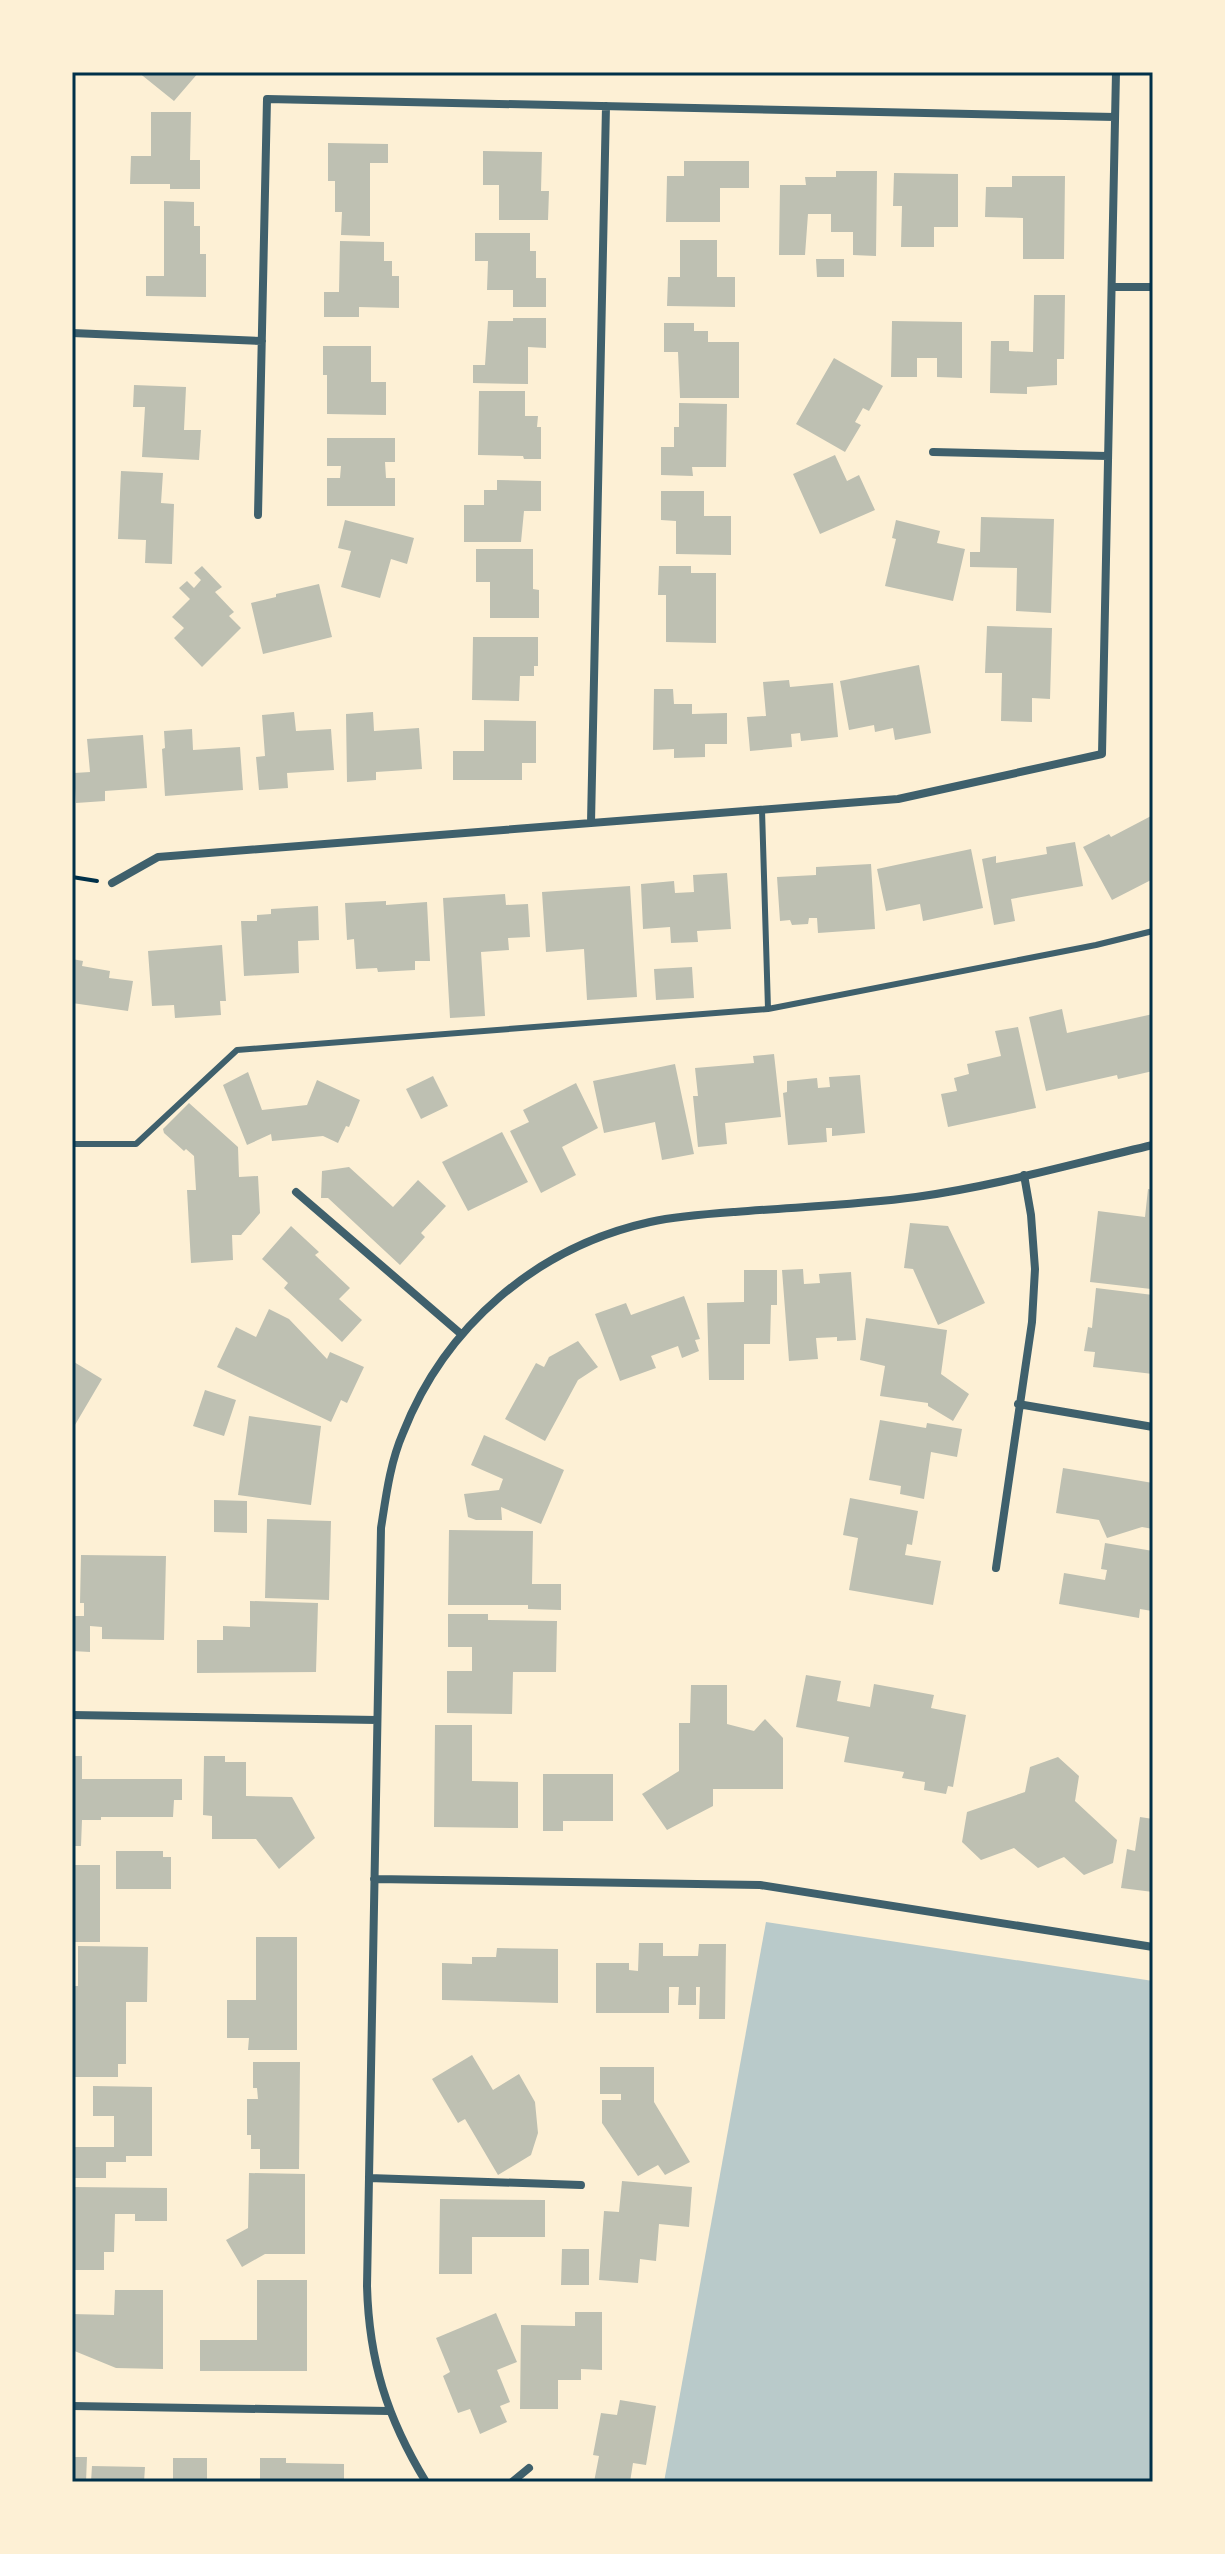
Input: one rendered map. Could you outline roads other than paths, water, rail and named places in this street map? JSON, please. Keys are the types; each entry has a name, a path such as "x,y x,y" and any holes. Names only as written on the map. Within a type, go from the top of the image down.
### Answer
{"street":[{"path":"112,883 158,857 898,799 1102,754 1116,72"},
{"path":"258,515 267,99 1115,117"},
{"path":"591,823 606,106"},
{"path":"1112,287 1153,287"},
{"path":"72,333 262,341"},
{"path":"933,452 1108,456"},
{"path":"426,2482 389,2411 376,2368 368,2316 381,1528 388,1481 402,1435 419,1397 461,1334 495,1300 528,1274 569,1250 612,1232 652,1221 694,1215 916,1197 1153,1145"},
{"path":"996,1568 1032,1322 1035,1269 1024,1175"},
{"path":"296,1192 461,1334"},
{"path":"1018,1404 1153,1427"},
{"path":"72,1715 377,1720"},
{"path":"374,1879 760,1885 1153,1947"},
{"path":"369,2178 581,2185"},
{"path":"72,2406 389,2411"},
{"path":"512,2482 529,2468"}],"lane":[{"path":"762,810 768,1009"},
{"path":"72,1144 136,1144 237,1050 768,1009 1096,945 1153,931"}]}
